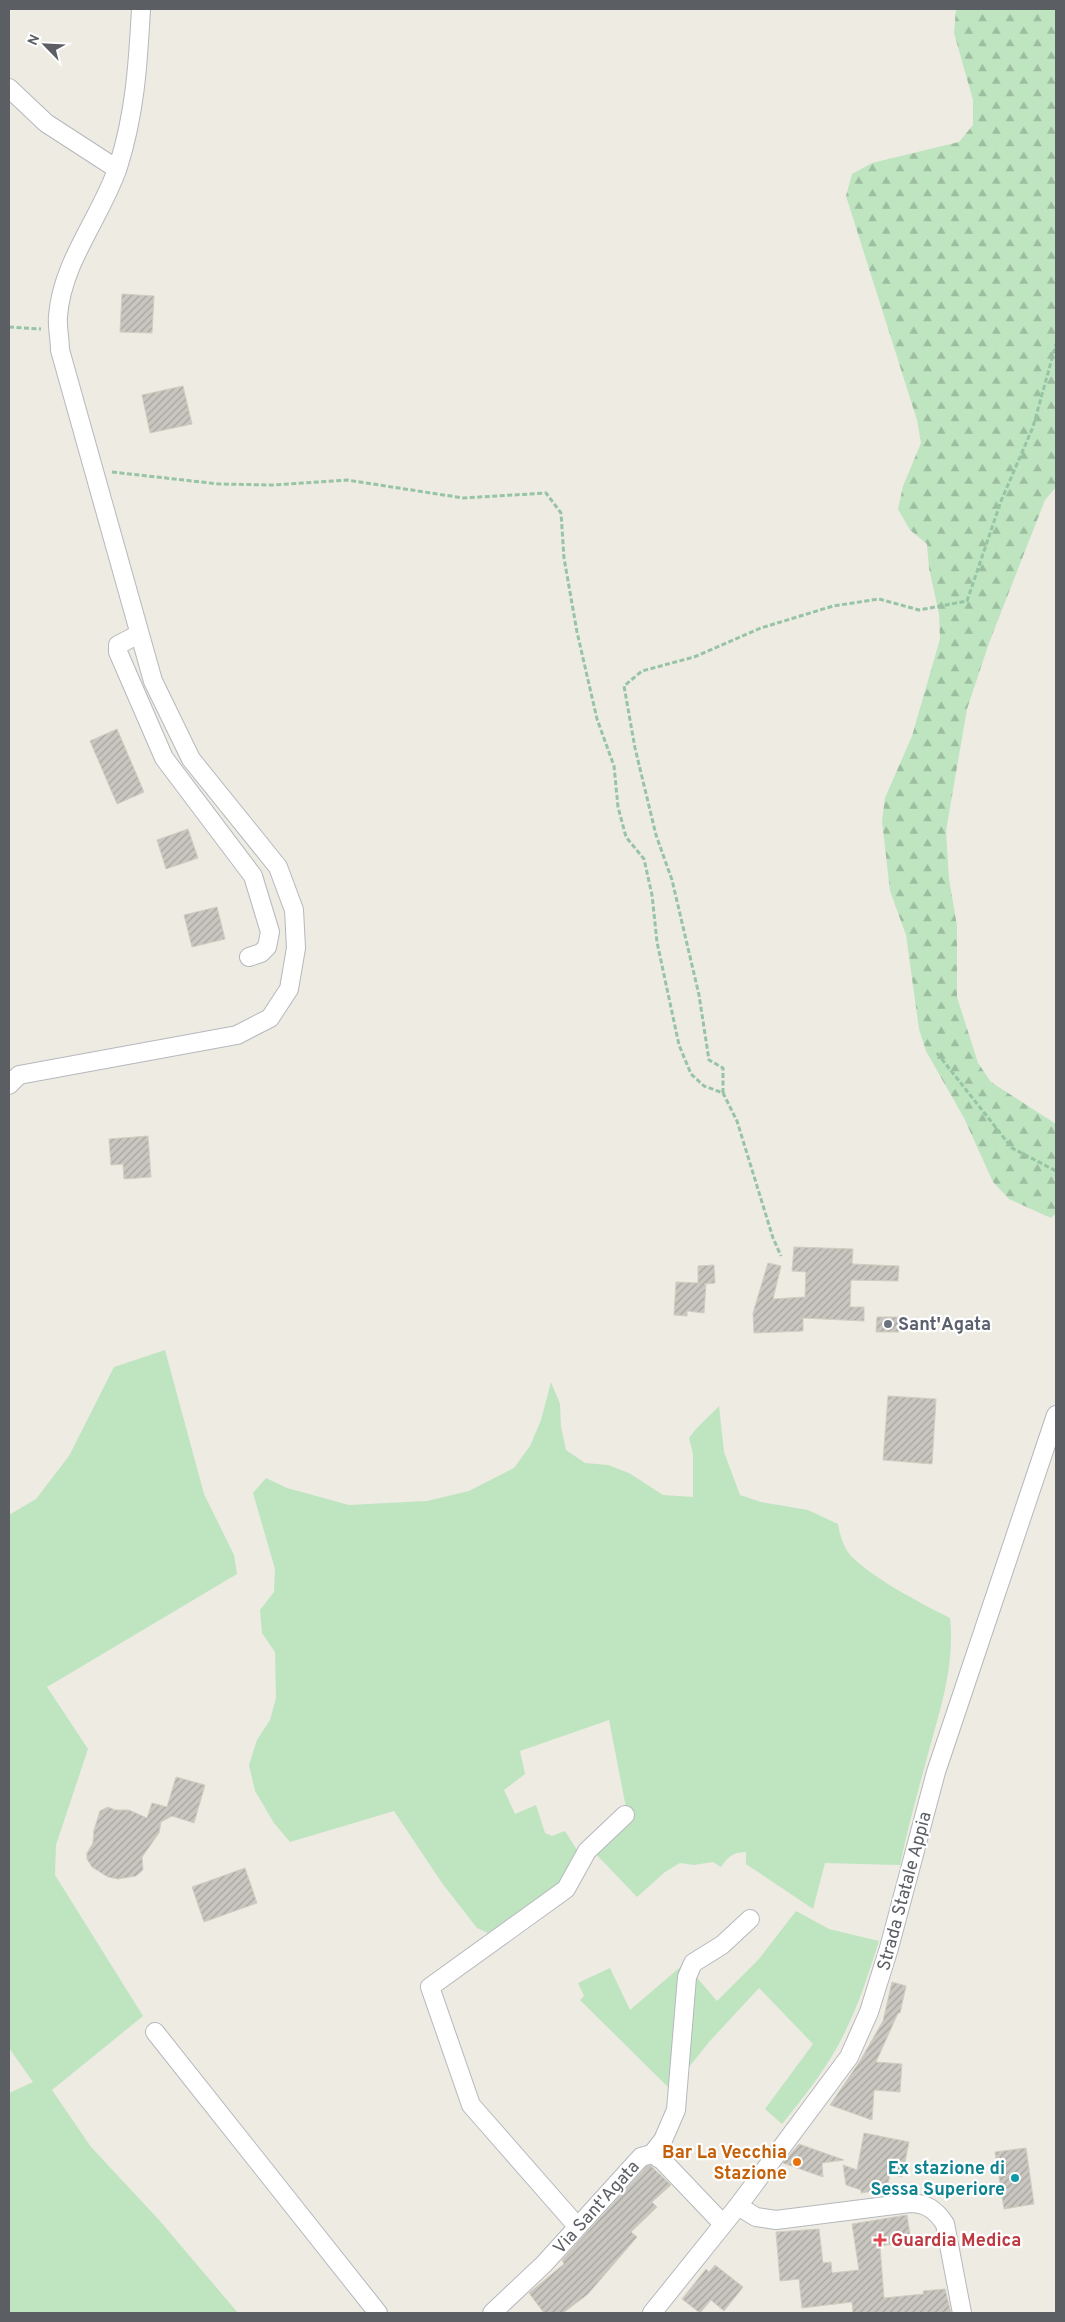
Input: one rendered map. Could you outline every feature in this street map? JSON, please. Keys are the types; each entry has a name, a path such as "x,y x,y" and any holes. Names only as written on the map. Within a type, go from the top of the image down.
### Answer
{"street":[{"path":"9,1085 19,1075 237,1035 270,1018 289,989 296,948 294,910 278,867 191,759 153,681 60,350 58,316 66,279 117,169 128,132 137,87 141,9"},
{"path":"9,88 46,123 117,169"},
{"path":"139,634 118,645 118,652 164,758 253,876 270,932 267,947 261,953 249,957"},
{"name":"Strada Statale Appia","path":"652,2313 738,2206 848,2056 869,2012 889,1948 936,1772 1056,1415"},
{"path":"577,2226 471,2105 430,1987 566,1890 586,1851 625,1815"},
{"path":"652,2154 663,2140 676,2110 687,1977 692,1963 722,1945 750,1919"},
{"path":"155,2032 378,2313"},
{"name":"Via Sant'Agata","path":"492,2313 544,2264 641,2157 652,2154 663,2161 723,2224"},
{"path":"738,2206 756,2217 776,2220 910,2203 925,2205 937,2213 945,2224 962,2313"}],"path":[{"path":"9,326 59,331"},
{"path":"781,1256 773,1238 737,1121 724,1093 722,1068 710,1060 694,976 672,880 656,835 635,748 624,686 642,671 694,656 762,628 832,606 879,599 919,610 967,601 1001,501 1033,427 1056,344"},
{"path":"94,470 219,484 273,485 347,480 463,498 546,493 561,513 564,558 577,632 597,719 614,766 618,807 626,836 644,859 652,895 657,942 679,1045 691,1074 704,1086 724,1093"},
{"path":"937,1052 1012,1148 1056,1171"}],"green space":[{"path":"956,9 1056,9 1056,487 1045,500 989,643 967,709 946,831 949,879 957,926 957,997 978,1063 991,1082 1056,1124 1056,1213 1051,1218 1009,1199 993,1182 964,1118 926,1051 919,1029 906,935 890,891 882,821 885,798 912,736 940,639 939,614 929,568 927,544 910,530 898,509 903,486 921,443 917,420 846,196 852,174 872,163 959,142 973,125 973,100 954,33"},
{"path":"165,1350 204,1494 234,1555 237,1574 47,1687 88,1749 56,1845 55,1875 143,2016 52,2090 91,2147 159,2220 238,2313 9,2313 9,2093 33,2082 9,2048 9,1515 36,1499 69,1456 114,1367"},
{"path":"551,1382 560,1404 561,1427 566,1450 585,1463 608,1465 629,1473 663,1495 693,1497 693,1454 689,1438 719,1406 724,1452 740,1495 761,1502 808,1510 838,1524 846,1549 861,1565 898,1590 950,1618 951,1652 946,1685 900,1865 825,1863 813,1909 746,1864 746,1852 732,1855 721,1867 713,1862 694,1865 680,1863 665,1872 637,1897 593,1851 629,1823 609,1720 520,1751 525,1774 504,1790 515,1814 536,1805 545,1833 552,1836 565,1831 577,1850 560,1882 488,1933 477,1928 442,1883 394,1811 290,1842 274,1823 255,1791 249,1765 257,1740 270,1720 276,1698 275,1652 262,1633 260,1610 274,1592 275,1569 253,1493 266,1478 287,1488 349,1505 427,1501 469,1491 514,1468 530,1446 541,1420"},
{"path":"796,1911 829,1929 879,1941 862,1992 844,2035 820,2075 782,2124 765,2109 813,2044 759,1988 709,2042 685,2072 693,1973 717,2001 759,1959"},
{"path":"685,1963 671,2090 580,2000 584,1996 578,1983 610,1968 630,2010"}],"building":[{"path":"122,294 154,296 152,333 120,332"},
{"path":"183,386 192,424 150,433 142,395"},
{"path":"117,729 144,792 117,804 90,741"},
{"path":"188,829 198,858 166,869 157,840"},
{"path":"217,907 225,939 192,947 184,915"},
{"path":"148,1136 151,1177 124,1179 123,1164 111,1165 109,1139"},
{"path":"794,1247 853,1249 852,1264 899,1266 898,1281 851,1280 850,1307 864,1307 864,1321 803,1318 803,1331 754,1333 753,1313 768,1263 781,1266 773,1299 805,1297 806,1272 792,1271"},
{"path":"714,1265 715,1283 704,1284 706,1284 704,1313 687,1311 687,1316 674,1315 676,1282 698,1283 698,1266"},
{"name":"Sant'Agata","path":"877,1317 899,1317 899,1332 876,1332"},
{"path":"888,1396 936,1399 932,1464 883,1460"},
{"path":"176,1777 205,1785 194,1823 172,1816 161,1822 159,1833 142,1857 143,1870 136,1876 118,1879 108,1877 92,1867 87,1859 87,1853 93,1843 94,1830 100,1811 108,1807 115,1810 129,1810 147,1818 152,1803 167,1807"},
{"path":"245,1868 257,1903 204,1922 192,1887"},
{"path":"892,1982 906,1986 900,2013 898,2013 876,2062 902,2064 900,2092 874,2090 872,2120 830,2105 860,2061 883,2021"},
{"path":"864,2133 909,2142 902,2177 890,2174 887,2189 861,2193 861,2190 846,2185 843,2165 857,2170"},
{"path":"799,2144 844,2160 822,2163 823,2177 783,2163"},
{"name":"Ex stazione di Sessa Superiore","path":"1026,2148 1034,2204 1004,2209 995,2152"},
{"path":"650,2165 671,2185 652,2202 657,2207 631,2232 637,2237 588,2294 563,2313 544,2313 529,2293 564,2264 562,2260 647,2166"},
{"path":"907,2215 911,2241 880,2246 884,2298 924,2294 923,2291 945,2289 951,2313 853,2313 852,2302 802,2308 799,2279 780,2281 776,2232 819,2229 823,2263 831,2262 832,2273 859,2270 852,2224"},
{"path":"715,2265 743,2287 724,2311 711,2300 700,2313 682,2299 706,2269 709,2272"}],"place":[{"name":"Sant'Agata","path":"888,1324"},
{"name":"Bar La Vecchia Stazione","path":"797,2162"},
{"name":"Ex stazione di Sessa Superiore","path":"1015,2178"},
{"name":"Guardia Medica","path":"880,2240"}]}
